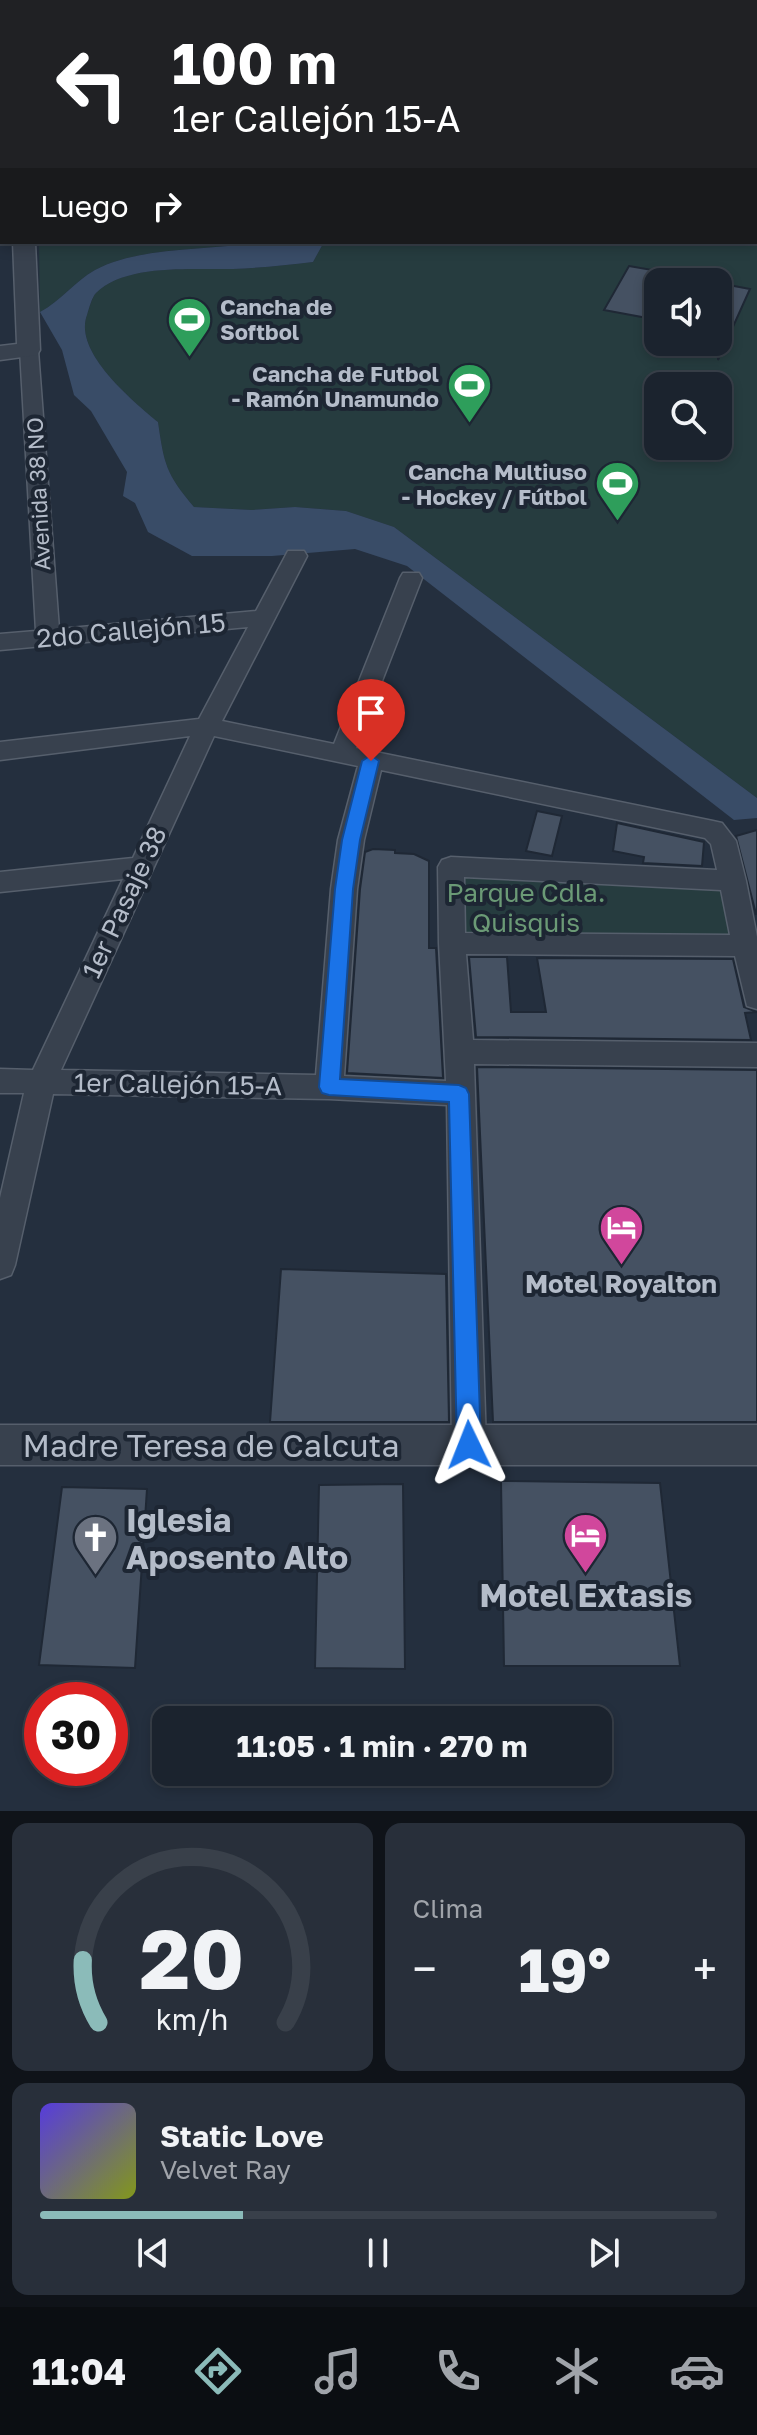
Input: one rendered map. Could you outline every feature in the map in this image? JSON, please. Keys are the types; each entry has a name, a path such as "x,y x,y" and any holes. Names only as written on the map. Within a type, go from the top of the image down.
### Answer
{"street":[{"path":"0,353 29,350 24,244"},
{"name":"Avenida 38 NO","path":"29,350 48,637"},
{"name":"1er Pasaje 38","path":"0,1265 41,1082 207,726 296,556"},
{"path":"342,754 411,578"},
{"name":"2do Callejón 15","path":"0,642 262,618"},
{"path":"0,751 207,726 713,830 723,841 757,998"},
{"path":"329,1087 344,889 351,840 371,761"},
{"path":"0,882 140,867"},
{"path":"469,1445 460,1052 452,943 451,867 733,881"},
{"path":"452,943 746,946"},
{"path":"460,1052 757,1055"},
{"name":"1er Callejón 15-A","path":"0,1081 329,1087 459,1094"},
{"name":"Madre Teresa de Calcuta","path":"0,1445 757,1445"}],"green space":[{"path":"39,244 248,244 154,253 113,262 95,270 40,312"},
{"path":"323,244 757,244 757,798 394,527 346,511 295,507 252,510 194,507 177,486 168,468 158,422 121,389 97,360 85,329 87,315 96,293 124,277 161,270 243,269 313,262"},
{"name":"Parque Cdla. Quisquis","path":"451,867 733,881 746,946 452,943"}],"water":[{"path":"323,244 313,262 243,269 162,270 125,277 109,283 96,293 87,315 85,329 97,360 121,389 158,422 168,468 177,486 194,507 252,510 295,507 346,511 394,527 757,798 757,818 734,820 407,566 355,549 272,556 192,556 148,532 135,503 123,496 127,472 91,411 74,395 62,350 40,312 95,270 113,262 154,253 241,245"}],"building":[{"path":"629,266 644,269 644,317 604,310"},
{"path":"732,286 750,289 732,329"},
{"path":"537,811 562,816 552,856 526,851"},
{"path":"617,823 704,842 702,866 643,863 644,857 613,851"},
{"path":"757,830 757,914 756,914 736,836"},
{"path":"373,849 414,854 429,861 429,948 436,948 443,1078 347,1073 360,889 365,852"},
{"path":"469,957 507,957 511,1012 546,1012 537,958 733,959 744,1007 757,1012 745,1013 751,1040 476,1037"},
{"name":"Motel Royalton","path":"477,1067 757,1070 757,1422 493,1422"},
{"path":"281,1269 446,1274 449,1422 270,1422"},
{"name":"Motel Extasis","path":"501,1481 660,1483 680,1666 504,1666"},
{"path":"403,1484 405,1669 315,1668 319,1485"},
{"name":"Iglesia Aposento Alto","path":"62,1487 147,1489 135,1668 39,1665"}],"place":[{"name":"Cancha de Softbol","path":"189,358"},
{"name":"Cancha de Futbol - Ramón Unamundo","path":"470,425"},
{"name":"Cancha Multiuso - Hockey / Fútbol","path":"618,523"},
{"name":"Motel Royalton","path":"621,1267"},
{"name":"Motel Extasis","path":"586,1575"},
{"name":"Iglesia Aposento Alto","path":"95,1577"}],"route":[{"path":"371,761 351,840 344,889 329,1087 459,1094 469,1445"}]}
